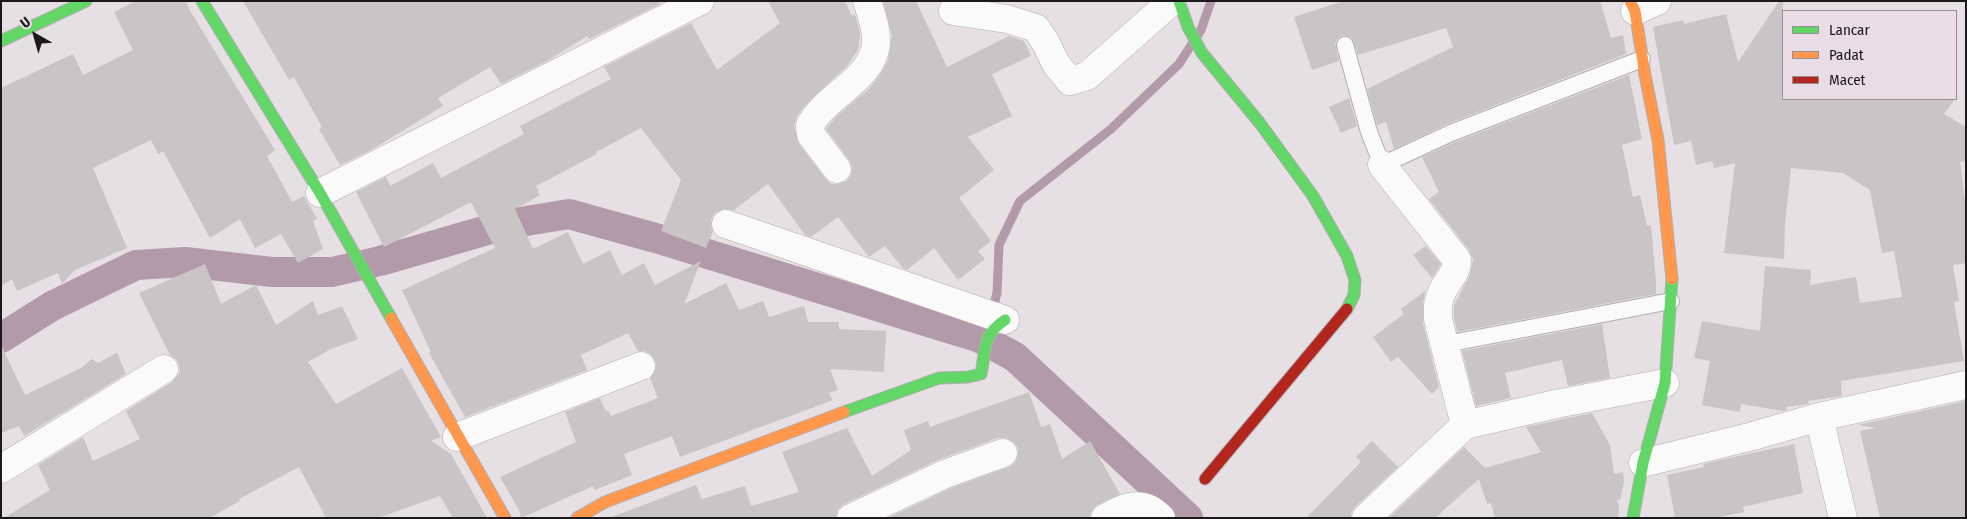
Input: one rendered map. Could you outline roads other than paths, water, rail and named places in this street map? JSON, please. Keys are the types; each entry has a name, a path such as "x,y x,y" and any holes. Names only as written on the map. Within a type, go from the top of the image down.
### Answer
{"street":[{"path":"1,41 86,1"},
{"path":"202,1 320,193 457,437 505,518"},
{"path":"320,193 700,1"},
{"path":"837,169 811,135 810,125 822,108 856,78 871,59 876,41 867,1"},
{"path":"953,11 1007,19 1036,28 1056,64 1070,81 1087,76 1172,1"},
{"path":"1179,1 1188,27 1202,53 1259,122 1313,196 1347,256 1355,280 1354,295 1345,312 1205,478"},
{"path":"1633,518 1643,463 1665,383 1671,301 1671,272 1658,140 1642,59 1641,5"},
{"path":"1382,165 1457,260 1458,267 1442,291 1438,304 1438,319 1446,344 1465,425"},
{"path":"577,518 605,502 898,392 939,378 968,377 981,374 985,360 986,339 999,324 726,224"},
{"path":"457,437 641,366"},
{"path":"1,469 164,369"},
{"path":"1366,518 1465,425 1556,404 1665,383"},
{"path":"1643,463 1753,436 1819,417 1966,385"},
{"path":"1819,417 1843,518"},
{"path":"851,518 945,474 1003,453"},
{"path":"1105,518 1127,507 1136,506 1147,508 1161,518"}],"lane":[{"path":"1345,46 1369,132 1382,165 1451,133 1642,59"},
{"path":"1446,344 1671,301"}],"waterway":[{"path":"992,312 997,293 999,245 1020,201 1111,129 1179,64 1201,30 1211,1"},
{"path":"1,338 52,306 136,265 185,262 272,272 332,272 380,261 508,224 569,214 659,239 980,338 1015,357 1188,518"}]}
